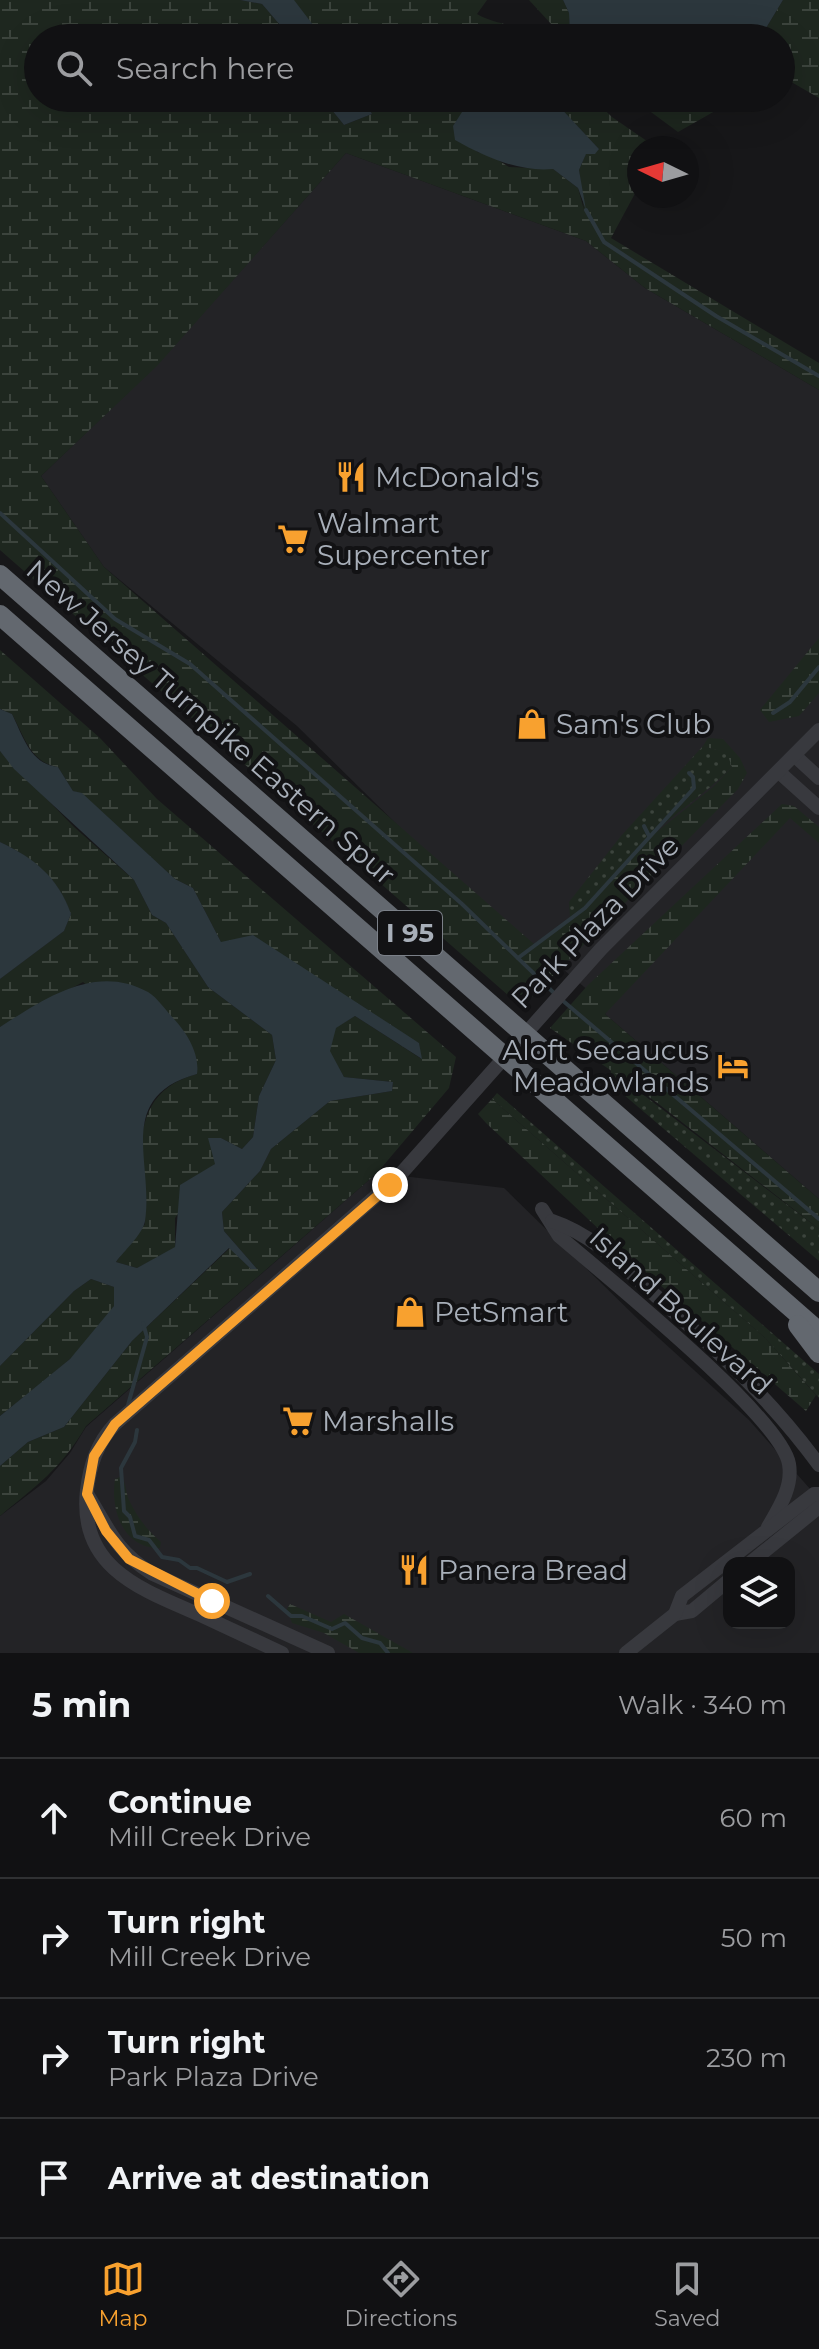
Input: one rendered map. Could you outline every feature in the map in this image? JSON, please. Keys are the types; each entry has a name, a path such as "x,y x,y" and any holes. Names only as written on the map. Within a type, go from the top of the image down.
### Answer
{"highway":[{"name":"New Jersey Turnpike Eastern Spur","path":"0,575 819,1292"},
{"name":"New Jersey Turnpike Eastern Spur","path":"0,615 819,1332"},
{"path":"771,1290 819,1353"}],"street":[{"name":"Park Plaza Drive","path":"282,1653 142,1590 107,1562 85,1517 94,1456 115,1424 390,1185 578,973 819,730"},
{"path":"795,756 819,778"},
{"path":"779,772 819,808"},
{"name":"Island Boulevard","path":"768,1527 789,1480 786,1454 774,1436 733,1389 559,1236 547,1215 599,1245 706,1339 774,1406 819,1465"},
{"path":"87,1494 106,1531 129,1559 151,1573 328,1653"},
{"path":"675,1614 682,1596 768,1527 814,1494 819,1494"},
{"path":"757,1557 819,1507"},
{"path":"626,1653 675,1614 692,1611 723,1585"},
{"path":"237,1632 250,1617"}],"shaded area":[{"path":"240,0 294,0 312,24 279,24 262,4"},
{"path":"563,0 783,0 768,24 569,24 569,13"},
{"path":"333,112 372,114 344,125"},
{"path":"462,112 564,112 599,149 595,154 586,154 579,170 586,210 578,188 553,169 528,168 479,153 455,140 453,126"},
{"path":"346,153 586,241 645,288 819,390 819,1199 605,1014 609,1008 429,856 297,726 104,567 41,476 157,365"},
{"path":"0,709 12,714 34,755 48,765 58,767 73,791 82,793 175,879 193,888 221,942 253,935 419,1043 422,1059 355,1016 336,1028 330,1051 344,1077 393,1082 392,1091 330,1101 271,1149 260,1171 222,1212 224,1231 257,1269 251,1269 229,1248 132,1341 64,1427 28,1442 0,1466 0,1416 70,1359 114,1306 114,1287 91,1279 74,1291 0,1366 0,1027 35,1005 71,988 109,981 129,984 148,992 188,1037 196,1059 197,1074 171,1084 155,1098 146,1115 143,1134 144,1226 116,1262 137,1268 175,1247 180,1185 215,1164 208,1138 221,1138 242,1149 253,1137 259,1096 276,1060 272,1035 208,987 166,923 152,915 134,880 14,769 0,751"},
{"path":"0,842 34,862 52,879 71,914 64,931 0,979"},
{"path":"377,1173 504,1188 639,1320 749,1420 819,1499 819,1653 0,1653 0,1516 46,1481 70,1453 86,1427"}],"green space":[{"path":"0,0 240,0 262,4 279,24 24,24 24,112 333,112 344,125 371,112 466,112 477,152 490,155 509,167 553,169 578,188 584,210 579,170 586,153 599,149 564,112 607,112 640,136 627,136 627,208 611,238 819,363 819,390 645,288 586,241 346,153 157,366 41,476 104,567 534,944 585,908 649,838 713,787 732,767 727,753 703,746 708,738 723,739 740,758 747,773 738,789 530,999 509,996 0,550"},
{"path":"293,0 487,0 477,14 504,24 312,24"},
{"path":"529,0 563,0 569,13 569,24 551,24"},
{"path":"783,0 819,0 819,98 795,84 795,24 768,24"},
{"path":"651,112 713,112 678,132"},
{"path":"819,638 819,693 799,716 769,722 760,710"},
{"path":"0,650 100,738 157,799 456,1057 449,1088 377,1173 86,1426 57,1466 0,1516 0,1466 28,1442 64,1427 132,1341 230,1248 251,1269 257,1269 224,1231 222,1212 260,1171 271,1149 330,1101 392,1091 393,1082 344,1077 329,1051 335,1028 355,1016 420,1058 419,1043 221,942 193,888 175,879 82,794 73,791 58,767 35,754 12,714 0,709"},
{"path":"703,746 728,753 732,767 658,830 570,918 569,902 621,836"},
{"path":"0,751 74,827 134,880 152,915 166,923 208,987 272,1035 276,1060 259,1096 253,1137 242,1149 221,1138 215,1164 175,1218 175,1248 137,1268 116,1262 145,1224 142,1134 157,1098 173,1084 197,1074 83,982 0,1027 0,979 64,931 71,914 52,879 34,862 0,842"},
{"path":"782,804 794,806 819,827 819,843 790,818 605,1014 819,1199 819,1229 656,1102 550,1028 588,985"},
{"path":"611,1070 819,1229 819,1261 610,1083"},
{"path":"497,1093 819,1374 819,1398 765,1338 492,1099"},
{"path":"492,1099 765,1338 816,1395 806,1411 637,1265 486,1123 478,1114"},
{"path":"91,1279 114,1287 115,1304 108,1318 64,1364 0,1416 0,1366 74,1291"},
{"path":"120,1477 135,1512 161,1542 160,1548 137,1542 122,1526 114,1491 115,1479"},
{"path":"290,1604 331,1622 344,1614 413,1653 359,1653 324,1633 292,1623 287,1609"}],"waterway":[{"path":"586,210 604,242 716,316 819,376"},
{"path":"0,513 115,619 190,664 462,904 555,994"},
{"path":"773,713 790,702 819,667"},
{"path":"518,958 585,908 694,788 693,777 689,773"},
{"path":"644,826 649,836"},
{"path":"562,1000 819,1219"},
{"path":"128,1405 147,1337 143,1323"},
{"path":"137,1430 135,1442 121,1468 124,1511 130,1517 135,1536 149,1540 162,1557 179,1560 190,1568 197,1568 227,1582 250,1574"},
{"path":"268,1596 291,1616 302,1616 332,1629 345,1623 362,1638 380,1643 388,1653"}],"place":[{"name":"McDonald's","path":"351,477"},
{"name":"Walmart Supercenter","path":"293,539"},
{"name":"Sam's Club","path":"532,724"},
{"name":"Aloft Secaucus Meadowlands","path":"733,1066"},
{"name":"PetSmart","path":"410,1312"},
{"name":"Marshalls","path":"298,1421"},
{"name":"Panera Bread","path":"414,1570"}],"route":[{"path":"212,1601 151,1573 129,1559 115,1545 87,1494 94,1456 115,1424 390,1185"}]}
